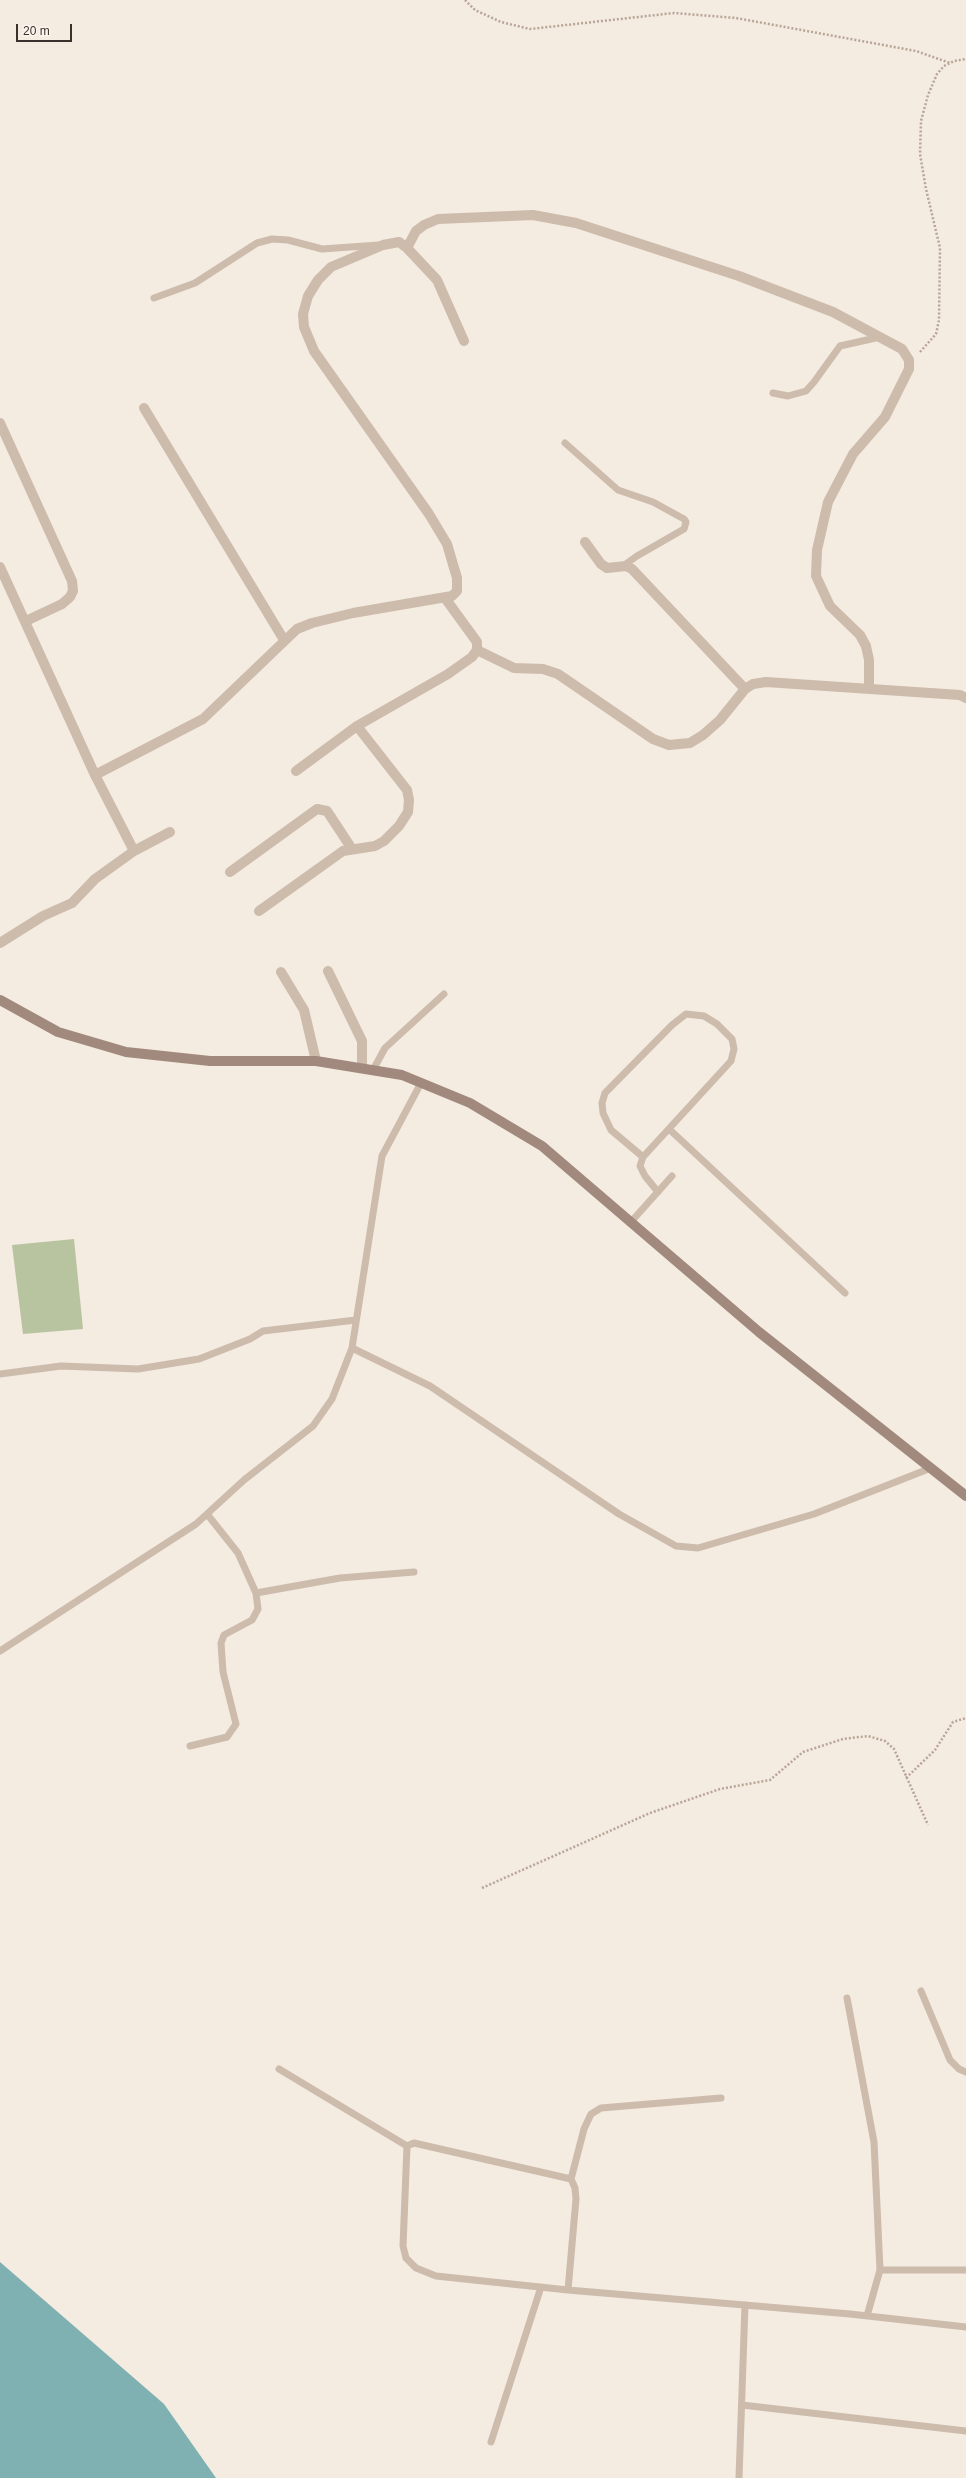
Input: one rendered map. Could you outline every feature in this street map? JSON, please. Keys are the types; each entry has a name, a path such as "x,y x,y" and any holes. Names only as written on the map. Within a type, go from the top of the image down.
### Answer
{"main road":[{"path":"0,1000 58,1032 126,1052 210,1061 316,1061 402,1075 470,1103 542,1146 759,1332 966,1496"}],"street":[{"path":"407,248 416,231 424,225 438,219 533,215 576,223 754,282 833,312 902,349 909,360 909,369 885,417 853,454 828,502 817,550 816,576 830,606 860,635 866,646 869,660 869,689"},
{"path":"95,775 203,719 297,629 312,623 445,598 452,596 457,591 457,578 447,544 429,514 314,351 304,327 303,314 308,296 318,280 331,267 383,245 398,242 407,248 437,280 464,340"},
{"path":"144,408 284,640"},
{"path":"0,423 72,581 73,591 70,597 62,604 26,621"},
{"path":"586,542 601,564 611,568 623,566 632,569 745,689"},
{"path":"0,567 26,621 95,775 134,851"},
{"path":"296,771 357,726 448,674 472,657 477,650 477,642 445,598"},
{"path":"477,650 514,668 543,669 558,674 653,739 669,745 690,743 703,735 720,720 745,689 753,684 766,682 960,695 966,698"},
{"path":"259,911 344,852 352,849 375,846 384,841 399,826 408,812 409,800 407,790 357,726"},
{"path":"230,872 316,809 327,812 352,849"},
{"path":"0,943 43,916 72,902 95,879 134,851 170,832"},
{"path":"328,971 362,1041 362,1068"},
{"path":"281,972 304,1010 316,1061"}],"lane":[{"path":"154,298 195,283 257,243 272,239 288,240 322,249 383,245"},
{"path":"773,393 788,396 806,391 840,346 880,337"},
{"path":"565,442 618,490 653,502 684,519 686,522 684,529 637,556 623,566"},
{"path":"373,1070 385,1048 444,994"},
{"path":"643,1157 611,1130 603,1113 602,1103 604,1093 672,1025 686,1014 693,1013 704,1016 717,1024 732,1039 734,1049 731,1061 643,1157 640,1166 645,1176 658,1192"},
{"path":"0,1651 196,1524 244,1480 313,1426 332,1399 352,1348 382,1156 420,1082"},
{"path":"669,1129 846,1293"},
{"path":"630,1223 672,1176"},
{"path":"0,1374 61,1366 138,1369 200,1359 250,1339 264,1331 356,1320"},
{"path":"352,1348 430,1386 619,1514 676,1546 698,1548 814,1514 931,1468"},
{"path":"190,1746 227,1737 236,1724 223,1672 221,1643 224,1635 252,1620 258,1609 256,1593 238,1553 207,1514"},
{"path":"256,1593 340,1578 414,1572"},
{"path":"921,1991 950,2060 959,2069 966,2072"},
{"path":"847,1998 874,2142 880,2270 867,2316"},
{"path":"279,2069 407,2146"},
{"path":"568,2290 576,2198 571,2179 584,2129 590,2114 600,2108 721,2098"},
{"path":"407,2146 414,2143 571,2179"},
{"path":"407,2146 403,2246 406,2258 416,2268 436,2276 568,2290 867,2316 966,2327"},
{"path":"880,2270 966,2270"},
{"path":"491,2442 541,2287"},
{"path":"739,2478 745,2305"},
{"path":"742,2405 966,2431"}],"path":[{"path":"465,0 475,10 501,22 530,29 674,13 736,18 916,51 950,63"},
{"path":"909,360 922,351 936,334 940,320 940,248 924,182 920,154 921,128 928,95 938,74 950,63 966,59"},
{"path":"906,1778 934,1750 953,1722 966,1718"},
{"path":"482,1888 650,1813 720,1789 770,1780 803,1752 843,1740 868,1736 885,1741 894,1750 928,1825"}],"green space":[{"path":"74,1239 83,1329 23,1334 12,1245"}],"water":[{"path":"0,2262 164,2404 216,2478 0,2478"}]}
